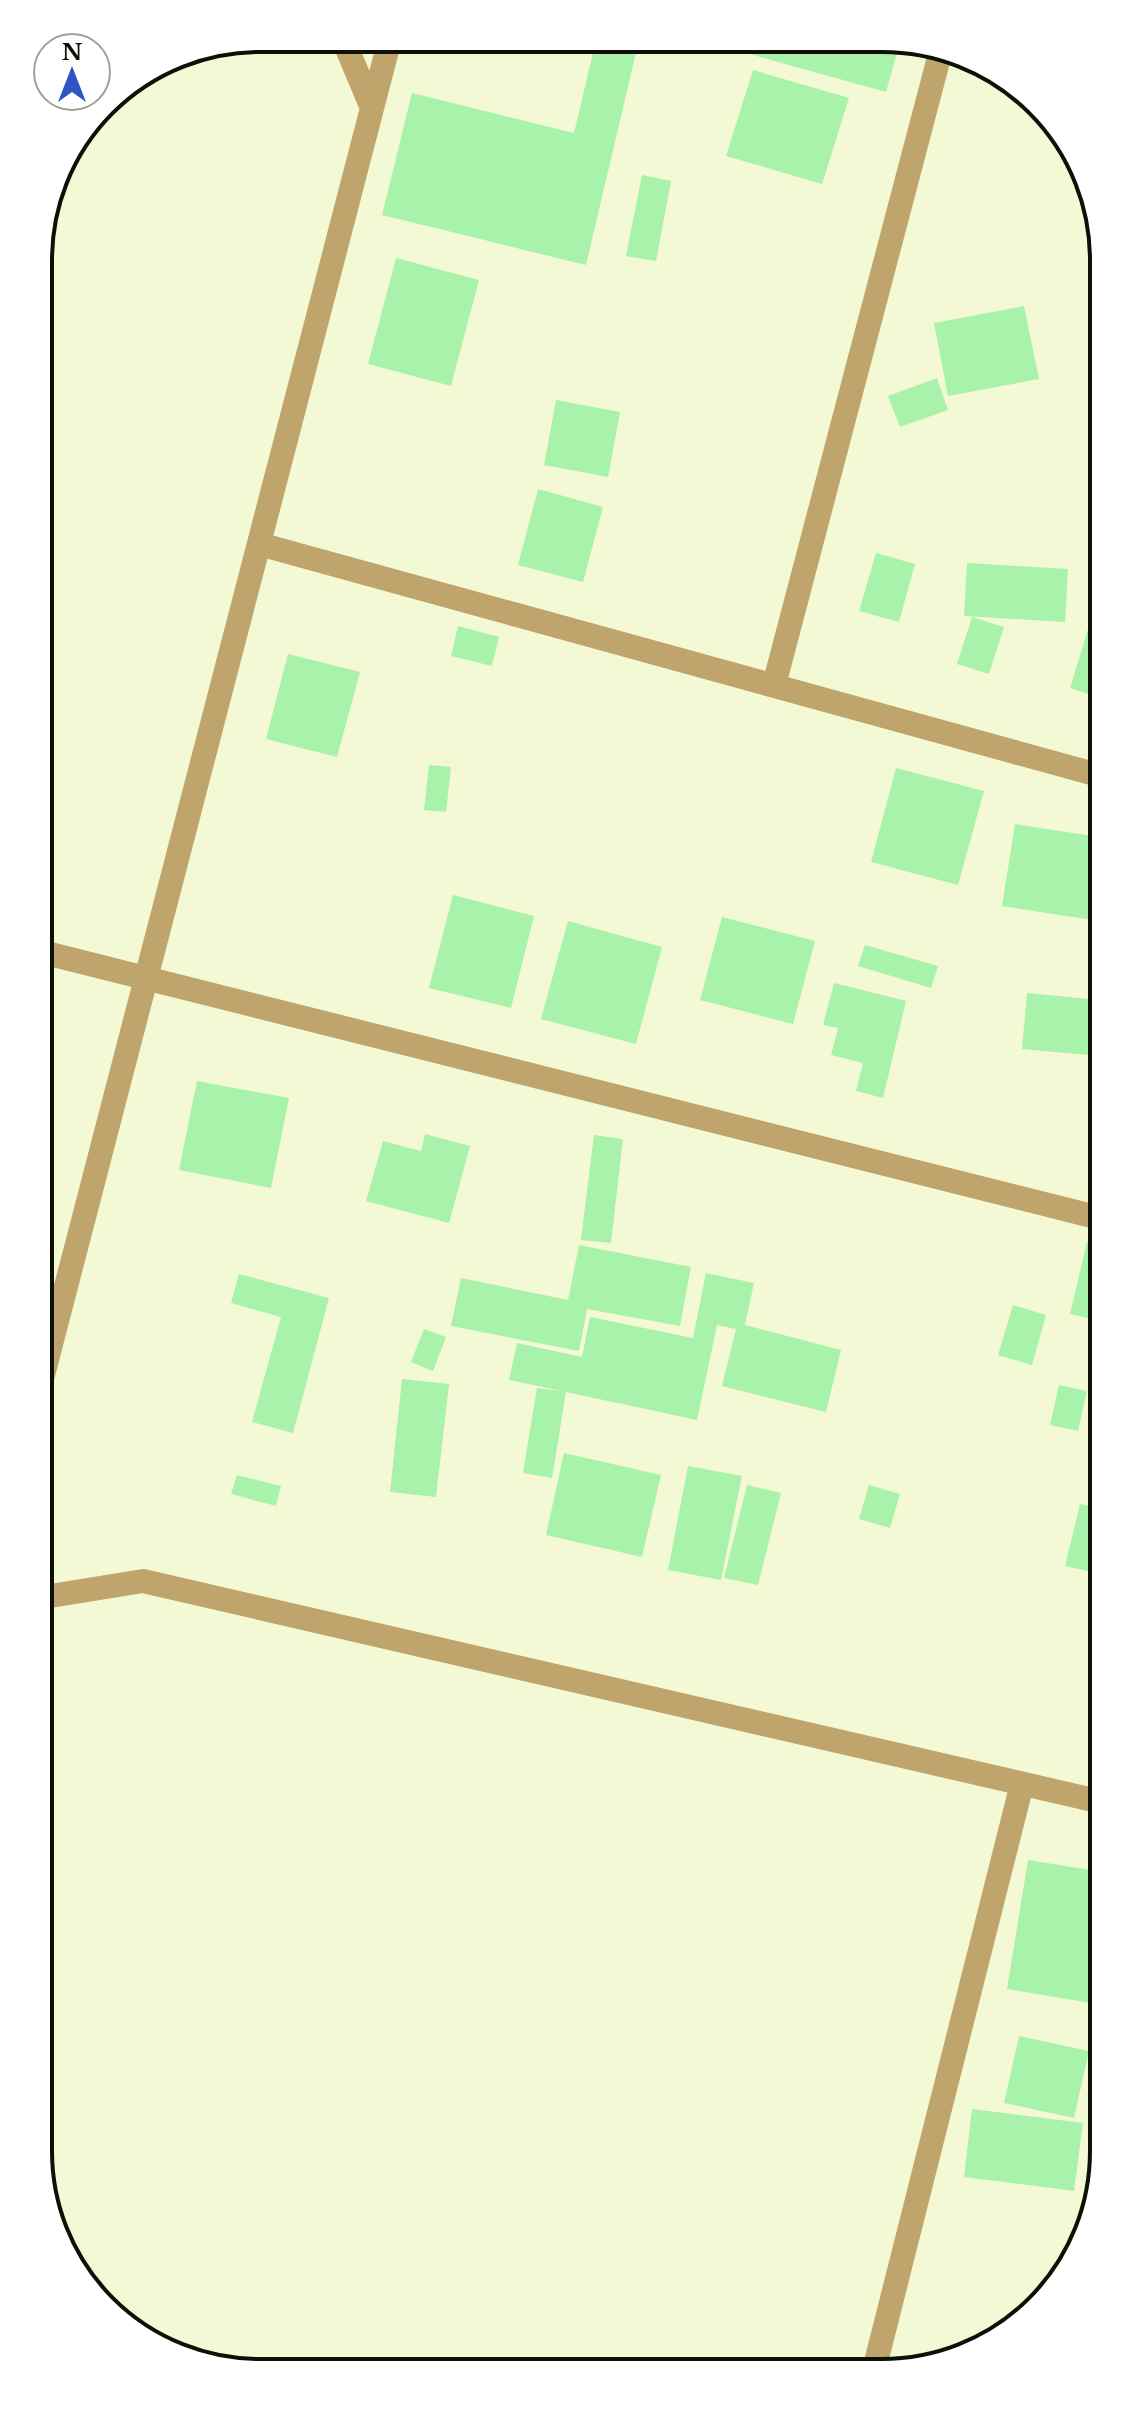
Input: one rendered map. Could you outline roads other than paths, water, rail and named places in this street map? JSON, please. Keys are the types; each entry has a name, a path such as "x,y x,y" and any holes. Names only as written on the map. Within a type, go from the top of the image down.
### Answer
{"street":[{"path":"348,52 372,108"},
{"path":"52,1340 387,52"},
{"path":"774,685 938,60"},
{"path":"259,544 1090,773"},
{"path":"52,954 1090,1215"},
{"path":"52,1596 143,1581 1090,1799"},
{"path":"877,2359 1022,1784"}]}
